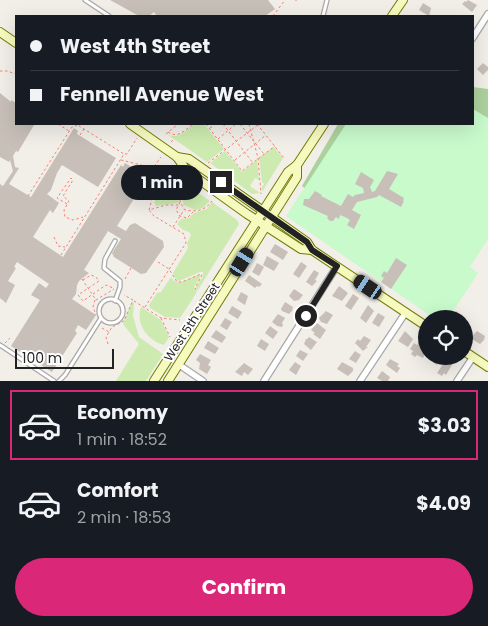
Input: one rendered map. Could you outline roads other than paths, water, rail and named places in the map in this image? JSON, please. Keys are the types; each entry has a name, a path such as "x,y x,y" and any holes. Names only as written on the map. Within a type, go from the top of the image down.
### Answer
{"main road":[{"path":"393,15 403,0"},
{"path":"0,32 15,42"},
{"path":"132,125 176,157 187,171 265,226 301,249 312,250"},
{"name":"West 5th Street","path":"154,381 262,211 288,172 298,165 323,125"},
{"path":"176,157 189,159 307,242 312,250 418,320"},
{"name":"West 5th Street","path":"168,381 297,176 298,165"},
{"path":"473,357 487,364"}],"street":[{"path":"474,36 488,14"},
{"path":"264,381 337,266"},
{"path":"360,381 406,312"},
{"path":"178,364 203,381"},
{"path":"457,381 468,365"}],"lane":[{"path":"85,0 108,15"},
{"path":"323,15 327,0"},
{"path":"115,242 103,263 104,268 120,281 116,301"},
{"path":"109,300 116,301 122,307 122,315 112,323 101,318 99,311 102,303 109,300"},
{"path":"59,381 65,375 101,318"},
{"path":"0,345 54,381"}]}
